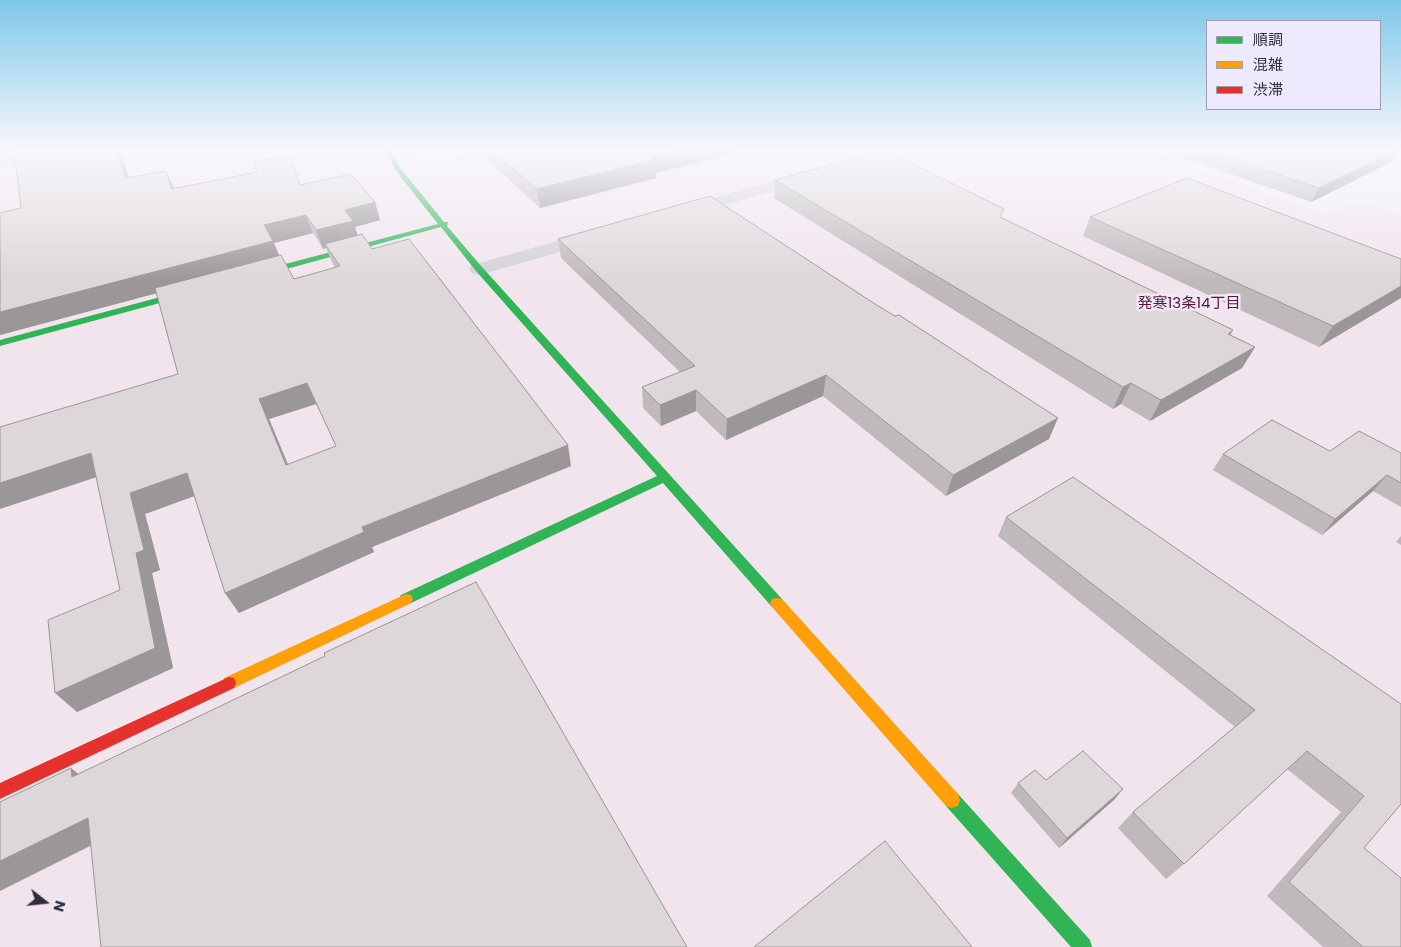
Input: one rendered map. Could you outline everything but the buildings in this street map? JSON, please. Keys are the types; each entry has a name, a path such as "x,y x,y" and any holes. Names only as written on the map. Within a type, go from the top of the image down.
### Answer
{"street":[{"path":"419,194 479,269 1083,947"},
{"path":"668,216 745,194"},
{"path":"242,278 444,224"},
{"path":"479,269 612,232"},
{"path":"0,343 203,289"},
{"path":"0,791 665,476"}],"shaded area":[{"path":"0,194 1271,194 1325,214 1362,202 1401,215 1401,947 0,947"}],"traffic: fast":[{"path":"418,194 479,269 777,603"},
{"path":"250,276 445,224"},
{"path":"0,343 194,291"},
{"path":"406,599 665,477"},
{"path":"952,800 1083,947"}],"traffic: slow":[{"path":"229,683 406,599"},
{"path":"777,603 952,800"}],"traffic: jam":[{"path":"0,791 229,683"}],"district":[{"name":"発寒13条14丁目","path":"1189,304"}]}
